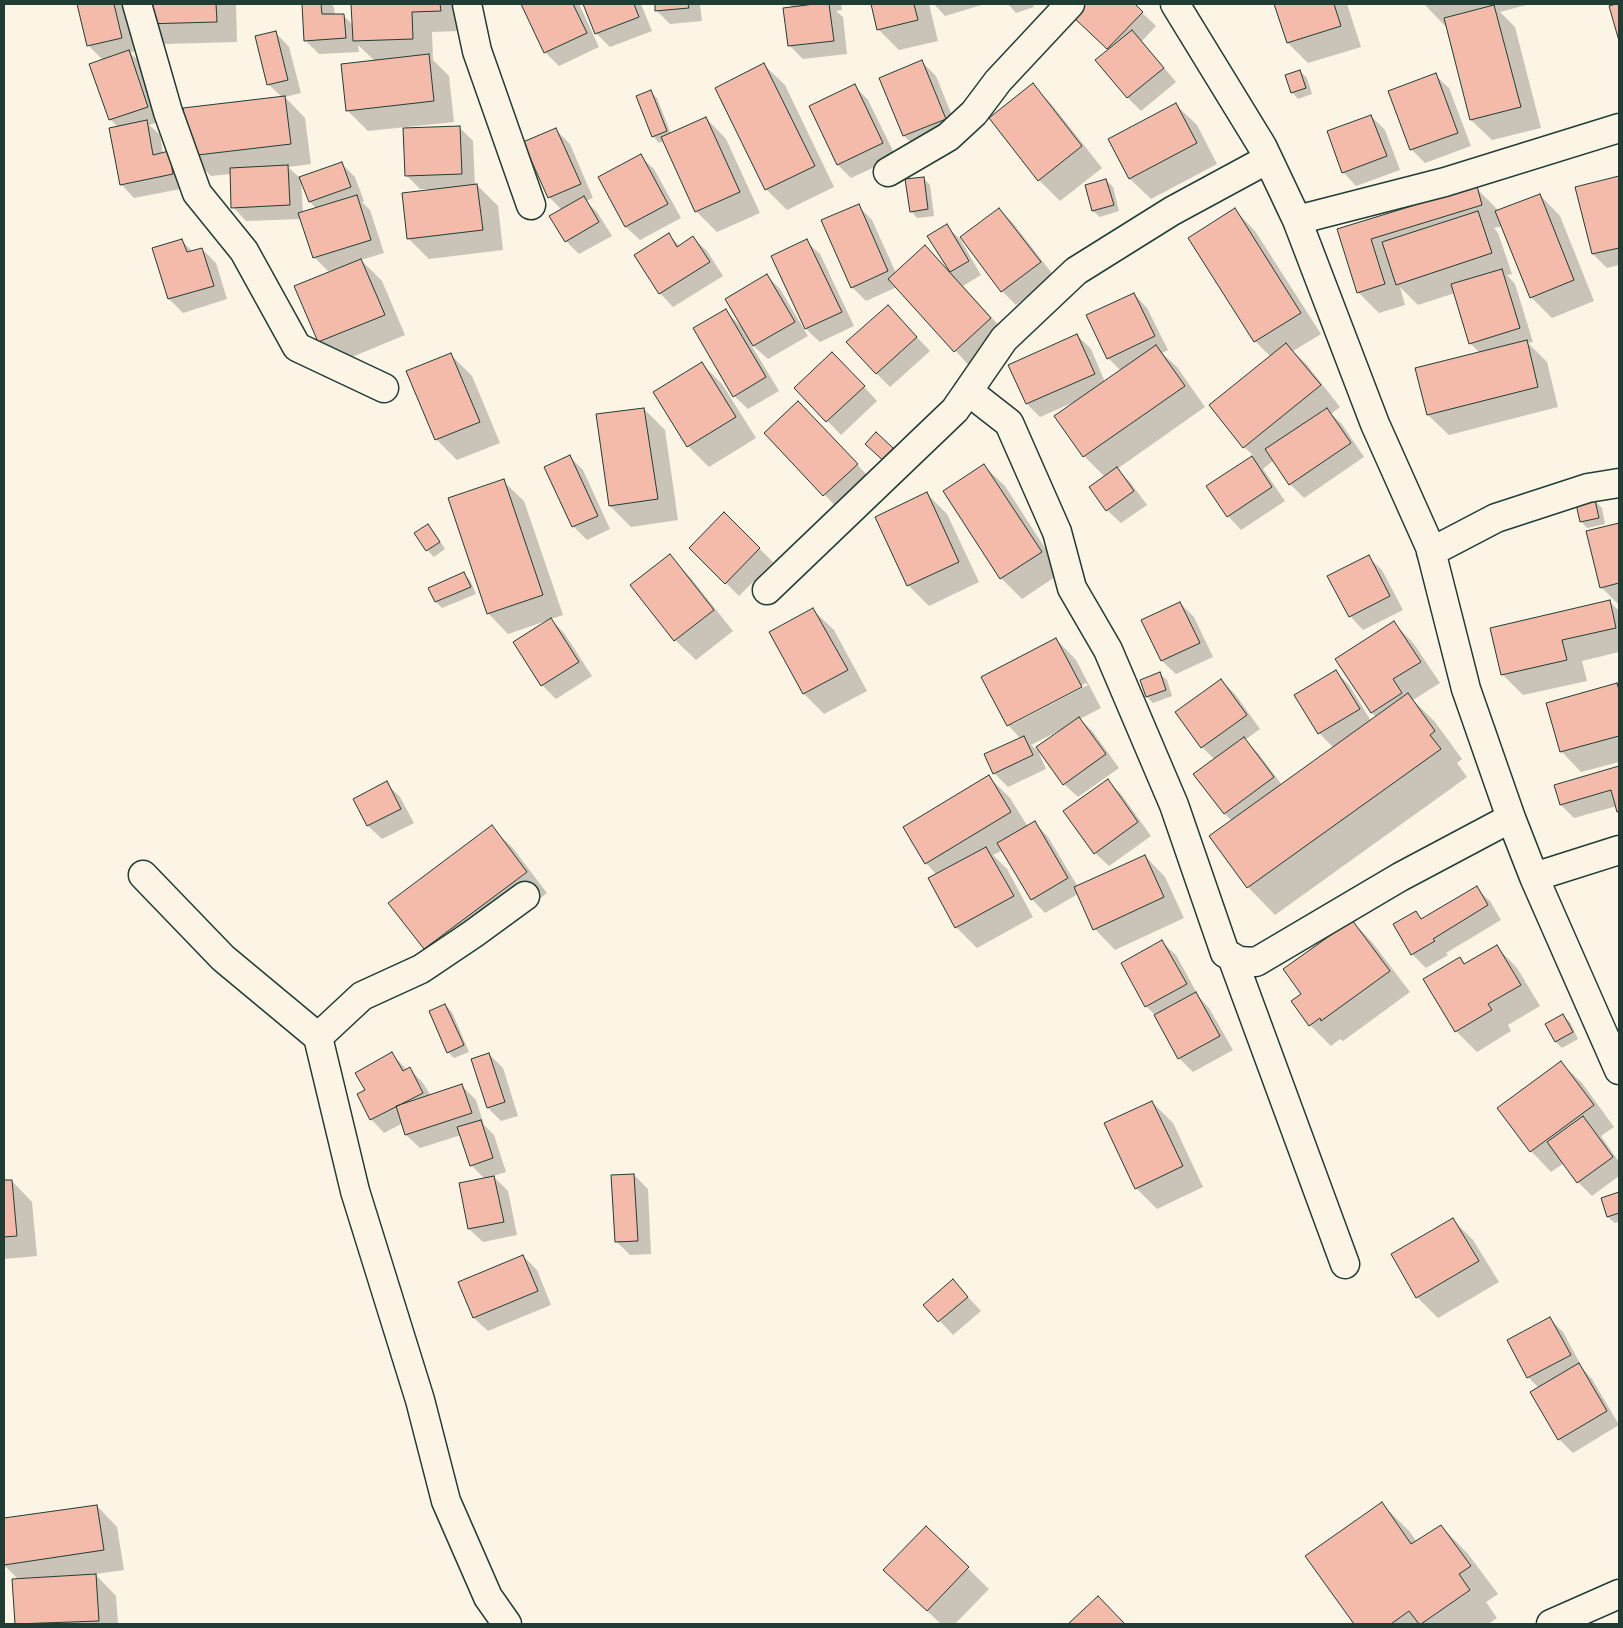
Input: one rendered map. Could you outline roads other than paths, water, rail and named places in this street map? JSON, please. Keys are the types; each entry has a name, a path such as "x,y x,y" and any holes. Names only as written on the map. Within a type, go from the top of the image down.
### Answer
{"street":[{"path":"137,4 168,112 197,193 244,251 297,347 384,388"},
{"path":"467,4 477,51 531,205"},
{"path":"888,172 948,137 974,113 998,81 1070,4"},
{"path":"1174,4 1262,146 1297,220 1375,424 1431,552 1466,689 1511,818 1534,876 1619,1070"},
{"path":"1297,220 1445,182 1619,128"},
{"path":"767,590 955,410 1004,340 1076,271 1172,211 1268,159"},
{"path":"968,392 1009,423 1057,532 1072,588 1108,650 1174,805 1225,953 1239,961 1256,962 1400,877 1511,818"},
{"path":"1431,552 1496,518 1588,488 1619,484"},
{"path":"1534,876 1619,850"},
{"path":"143,875 223,958 318,1036 355,1190 420,1400 446,1501 488,1596 507,1624"},
{"path":"318,1036 362,996 421,969 525,896"},
{"path":"1232,957 1345,1264"},
{"path":"1551,1624 1619,1594"}]}
